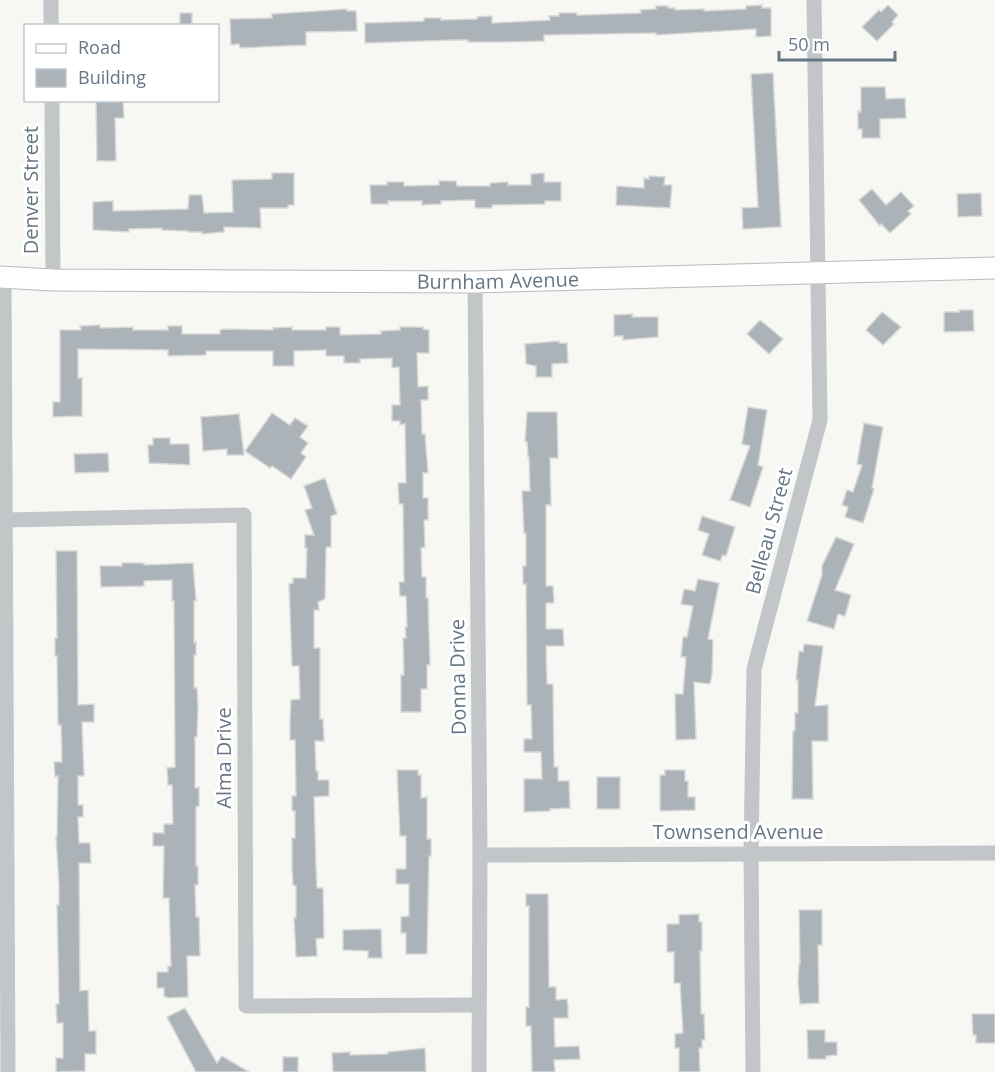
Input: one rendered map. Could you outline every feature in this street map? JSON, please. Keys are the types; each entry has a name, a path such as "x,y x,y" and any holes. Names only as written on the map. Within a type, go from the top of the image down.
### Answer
{"street":[{"path":"51,0 51,24"},
{"name":"Belleau Street","path":"753,1072 751,853 754,669 820,420 814,0"},
{"name":"Denver Street","path":"52,102 53,280"},
{"name":"Burnham Avenue","path":"2,277 53,280 475,282 995,268"},
{"name":"Denver Street","path":"2,277 6,520 3,900 8,1072"},
{"name":"Donna Drive","path":"475,282 480,855 479,1072"},
{"name":"Alma Drive","path":"6,520 244,516 246,1006 479,1005"},
{"name":"Townsend Avenue","path":"480,855 995,853"}],"building":[{"path":"762,5 762,8 771,8 771,36 756,37 756,29 656,35 656,33 544,35 544,41 468,42 468,40 456,40 365,43 365,23 424,21 424,18 477,19 477,17 492,16 492,23 550,20 549,16 559,16 559,13 583,15 641,13 640,10 656,9 656,6 668,6 675,10 704,9 704,11 746,9 746,6"},
{"path":"888,5 898,15 892,22 894,24 877,41 862,27 879,10 881,12"},
{"path":"347,9 347,11 356,11 357,31 306,32 306,45 240,48 239,44 231,45 230,19 272,18 272,14"},
{"path":"180,13 192,13 192,24 180,24"},
{"path":"773,73 781,227 743,229 742,208 758,207 751,74"},
{"path":"861,87 885,87 886,99 905,98 906,118 880,119 880,138 862,138 862,129 858,129"},
{"path":"96,102 123,102 124,118 115,118 116,161 97,161"},
{"path":"272,173 294,173 294,205 288,205 288,208 260,208 261,228 224,227 224,232 202,234 202,232 162,230 162,228 129,229 129,232 93,230 93,202 113,201 113,211 188,209 189,195 202,195 204,213 233,212 232,180 272,179"},
{"path":"544,173 544,182 561,182 561,201 545,201 545,204 492,205 492,208 475,208 475,200 441,201 441,204 422,205 422,201 388,201 388,204 371,204 370,185 404,182 404,186 439,185 439,181 456,181 457,186 490,186 490,183 508,182 508,185 531,185 531,174"},
{"path":"649,176 665,177 664,185 672,185 670,208 616,205 617,186 644,188 644,178 649,179"},
{"path":"872,189 886,205 901,192 914,206 908,211 911,214 890,233 881,224 880,226 859,200"},
{"path":"981,193 982,216 958,217 957,194"},
{"path":"959,310 973,310 974,331 944,332 944,312 960,312"},
{"path":"882,312 901,327 883,345 866,330"},
{"path":"633,314 632,317 658,317 658,337 623,340 623,336 614,336 614,315"},
{"path":"760,320 783,339 769,354 747,334"},
{"path":"100,325 100,328 133,327 133,330 168,330 168,326 182,326 182,334 220,334 220,330 226,329 273,330 273,328 292,327 292,330 326,330 326,327 340,327 340,335 381,334 381,331 400,330 400,327 423,327 429,330 429,353 417,353 418,387 428,386 428,400 421,400 422,434 425,434 428,473 423,473 423,498 428,498 428,520 424,520 425,547 421,548 422,577 426,577 426,598 428,598 430,665 427,665 427,689 421,689 421,712 401,712 401,675 404,675 403,638 406,638 405,627 407,627 406,596 400,596 399,582 404,582 403,504 399,504 398,483 406,483 405,424 400,425 400,421 392,421 392,405 400,405 399,367 392,368 392,358 360,359 360,363 344,363 344,356 326,356 326,350 294,351 294,366 273,366 273,351 206,351 206,355 168,356 168,350 78,349 78,378 82,378 82,416 53,417 53,402 60,402 60,330 81,330 80,326"},
{"path":"559,341 559,343 567,343 568,363 552,364 552,377 536,377 536,366 526,364 525,344"},
{"path":"748,407 767,410 758,465 763,467 750,507 730,500 750,446 742,444"},
{"path":"527,412 557,412 558,458 550,458 551,505 546,505 546,586 553,586 554,603 546,603 546,629 563,629 564,646 546,646 547,684 553,684 554,767 558,767 558,781 569,781 570,808 524,812 524,779 542,779 541,752 524,752 524,739 532,739 531,705 527,705 526,584 523,584 523,566 526,566 526,533 524,533 522,491 530,491 529,457 525,441"},
{"path":"272,413 290,425 295,418 308,426 300,437 308,443 301,453 306,457 291,479 245,451"},
{"path":"239,414 244,455 227,455 227,449 203,451 201,417"},
{"path":"864,423 883,427 872,488 874,489 863,523 845,517 848,507 842,505 847,490 853,492 862,465 857,464"},
{"path":"153,438 170,438 170,444 189,444 190,465 149,463 148,445 153,445"},
{"path":"108,453 109,472 75,473 74,454"},
{"path":"325,478 337,514 331,516 331,547 326,549 325,599 318,602 319,610 314,610 314,648 320,648 320,719 323,719 324,741 315,741 316,771 318,771 318,780 329,780 329,796 314,797 317,888 323,888 324,938 316,939 317,956 296,957 294,918 296,918 296,886 293,885 292,867 295,811 292,811 292,796 296,796 295,740 290,740 290,720 291,700 300,699 299,666 292,666 289,584 293,583 293,578 306,578 305,535 314,535 305,510 312,508 304,486"},
{"path":"702,516 735,527 726,556 723,555 720,561 702,555 709,534 698,530"},
{"path":"836,537 854,544 835,590 851,595 845,616 838,614 834,629 807,621 822,575 822,566"},
{"path":"56,551 77,551 78,705 94,704 94,722 82,722 84,776 78,776 78,805 83,805 83,817 78,817 79,843 90,843 91,863 79,863 80,991 88,990 89,1031 96,1031 96,1054 85,1054 85,1071 56,1072 56,1058 63,1058 63,1023 57,1023 56,1004 59,1004 57,905 59,905 59,886 56,836 58,776 55,777 54,762 62,762 61,725 58,725 57,656 55,656 55,638 57,638"},
{"path":"122,563 144,563 144,565 193,563 196,601 194,601 196,655 194,655 194,688 197,688 198,707 197,737 195,737 195,788 199,787 199,806 196,807 198,885 195,885 200,956 187,956 188,997 168,998 164,996 164,988 157,988 157,972 168,972 168,966 171,966 169,898 163,898 164,846 153,846 153,833 164,833 164,824 173,824 172,785 168,785 167,768 175,767 172,580 144,581 144,586 101,587 100,566 122,566"},
{"path":"698,579 719,583 708,639 713,640 712,675 710,684 694,682 696,739 676,740 675,694 683,694 686,657 681,657 683,637 687,637 693,606 681,604 684,589 695,591"},
{"path":"804,644 823,646 815,706 828,705 828,741 812,741 813,799 792,799 793,731 795,731 795,713 798,713 798,680 796,680 799,651 803,652"},
{"path":"397,770 418,770 418,775 421,775 421,798 427,797 427,839 431,839 431,856 429,856 427,954 406,954 406,933 401,933 401,917 409,916 409,884 396,884 396,869 406,869 406,836 400,836"},
{"path":"665,770 685,770 688,797 695,797 695,810 660,811 660,775 665,775"},
{"path":"597,777 620,777 620,809 597,809"},
{"path":"526,894 548,894 549,987 556,987 556,1000 567,999 568,1006 568,1018 554,1018 555,1047 579,1046 580,1059 554,1060 555,1072 532,1072 531,1026 526,1026 526,1007 529,1007 529,906 526,906"},
{"path":"799,910 822,910 822,945 818,945 819,1003 800,1004"},
{"path":"699,914 699,922 702,922 701,1014 704,1014 705,1040 702,1040 702,1048 699,1048 700,1072 679,1072 679,1048 675,1048 675,1034 683,1033 680,983 674,983 674,952 667,952 667,924 679,924 679,915"},
{"path":"381,929 382,958 368,958 368,951 343,950 343,930"},
{"path":"185,1008 217,1063 222,1056 249,1072 196,1072 167,1017"},
{"path":"972,1014 995,1014 995,1043 976,1043 976,1035 973,1035"},
{"path":"807,1030 825,1030 825,1042 837,1042 837,1055 826,1056 826,1059 808,1059"},
{"path":"425,1048 426,1072 333,1072 332,1053 388,1054 388,1052"},
{"path":"283,1057 298,1057 298,1072 283,1072"}]}
